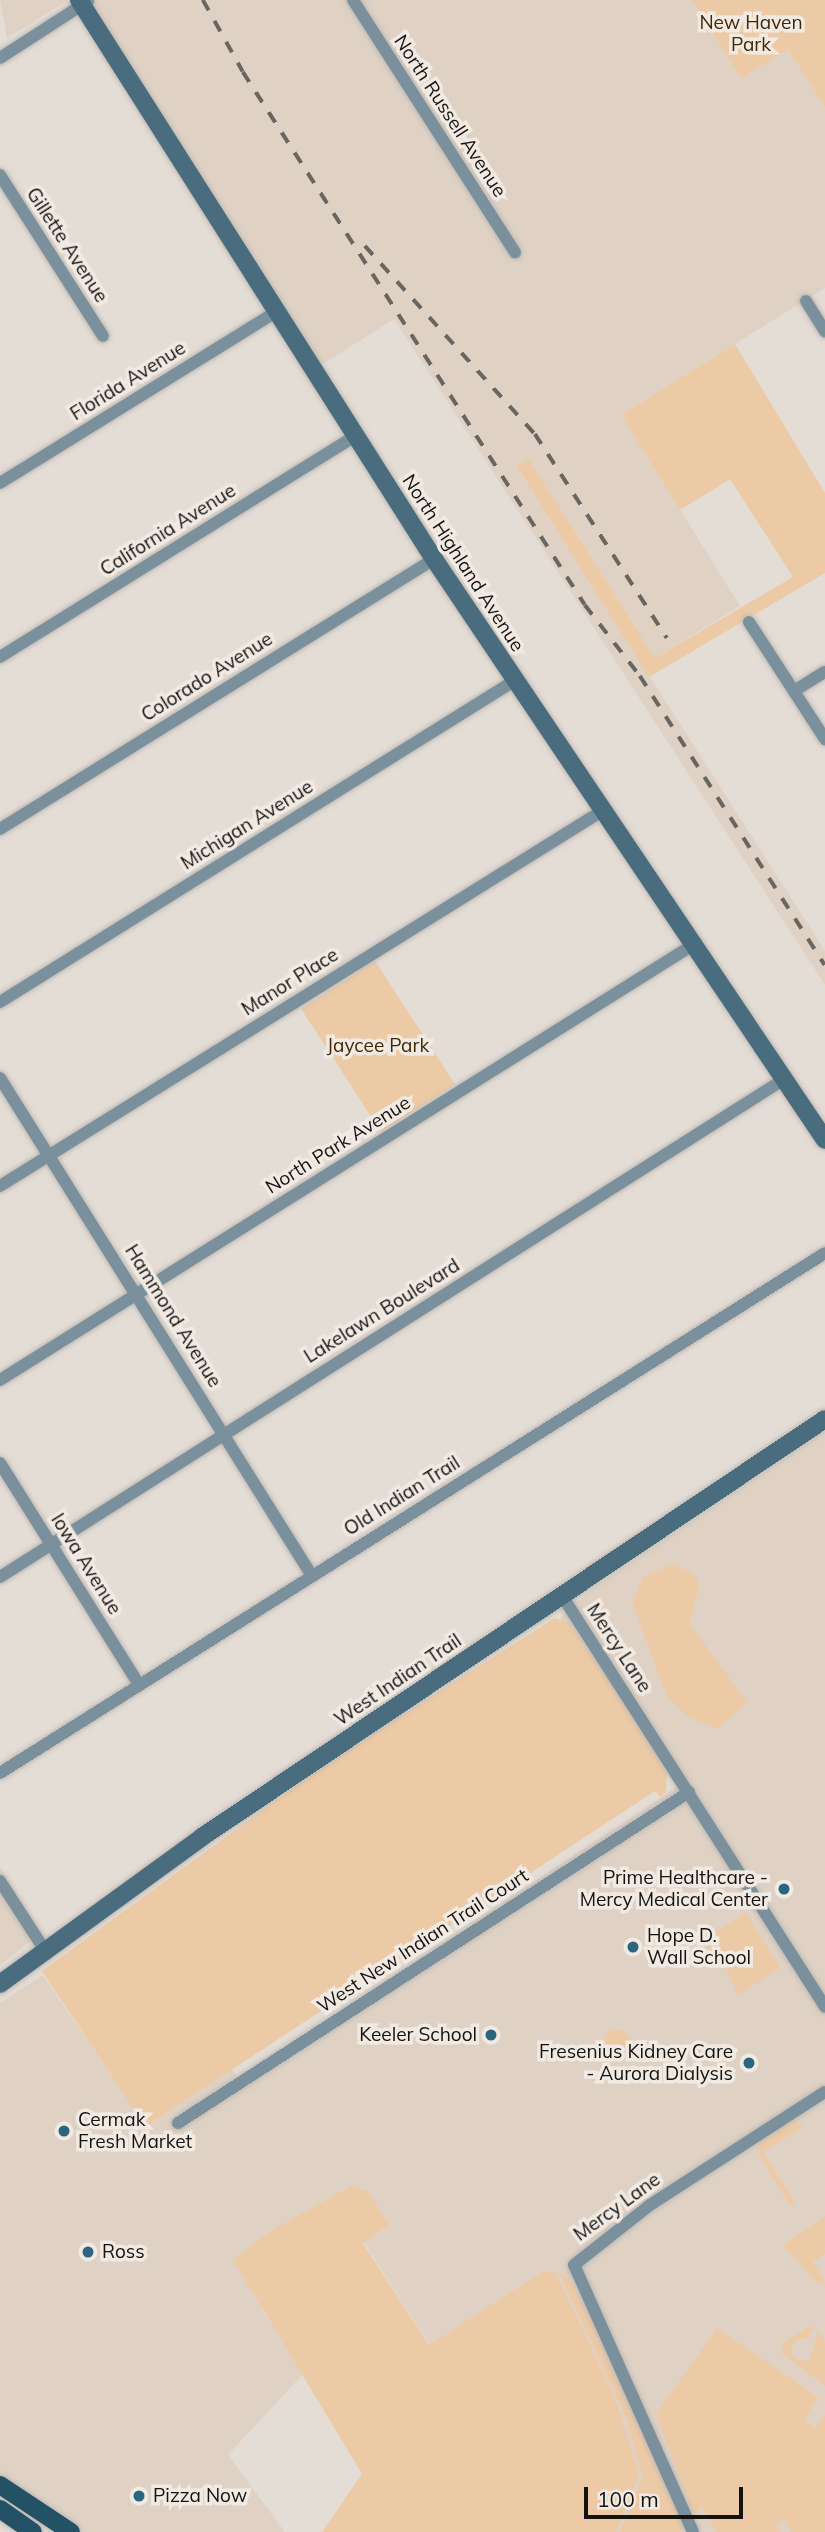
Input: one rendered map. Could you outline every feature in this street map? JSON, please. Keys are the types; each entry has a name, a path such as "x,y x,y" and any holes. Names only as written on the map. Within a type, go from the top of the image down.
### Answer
{"main road":[{"path":"0,2485 71,2532"},
{"path":"0,2510 33,2532"}],"street":[{"name":"North Russell Avenue","path":"353,0 515,252"},
{"path":"0,58 83,2"},
{"name":"North Highland Avenue","path":"83,2 434,559 602,811 696,943 825,1140"},
{"name":"Gillette Avenue","path":"0,176 103,335"},
{"path":"806,300 825,331"},
{"name":"Florida Avenue","path":"0,483 277,311"},
{"name":"California Avenue","path":"0,657 356,435"},
{"name":"Colorado Avenue","path":"0,828 434,559"},
{"path":"749,622 825,740"},
{"path":"794,691 825,671"},
{"name":"Michigan Avenue","path":"0,1002 514,681"},
{"name":"Manor Place","path":"0,1186 602,811"},
{"name":"North Park Avenue","path":"0,1380 696,943"},
{"name":"Hammond Avenue","path":"0,1078 312,1576"},
{"name":"Lakelawn Boulevard","path":"0,1577 786,1078"},
{"name":"Old Indian Trail","path":"0,1773 825,1252"},
{"name":"West Indian Trail","path":"0,1984 44,1950 561,1594 825,1419"},
{"name":"Iowa Avenue","path":"0,1463 139,1685"},
{"name":"Mercy Lane","path":"561,1594 825,2007"},
{"name":"West New Indian Trail Court","path":"178,2123 689,1792"},
{"path":"0,1881 44,1950"},
{"name":"Mercy Lane","path":"693,2532 574,2265 650,2205 825,2092"}],"shaded area":[{"path":"0,0 68,0 7,38"},
{"path":"81,0 692,0 741,79 788,50 825,107 825,288 621,415 740,606 655,658 529,459 516,467 825,951 825,985 394,319 320,366"},
{"path":"825,1432 825,2532 352,2532 435,2416 429,2344 363,2241 261,2308 304,2373 228,2455 285,2532 83,2532 0,2476 0,2003 43,1975 145,2126 232,2069 238,2078 654,1802 677,1786 609,1680 560,1618 591,1590"},
{"path":"0,1867 41,1933 0,1965"}],"green space":[{"name":"New Haven Park","path":"692,0 825,0 825,107 788,50 741,79"},
{"path":"735,344 825,493 825,573 649,677 516,466 529,459 655,658 793,577 730,479 680,510 621,415"},
{"name":"Jaycee Park","path":"375,961 455,1084 381,1132 301,1009"},
{"path":"672,1564 695,1574 699,1586 690,1624 747,1702 718,1729 690,1718 667,1697 632,1603 644,1576"},
{"path":"555,1618 568,1622 609,1680 667,1773 666,1792 660,1797 655,1791 145,2127 42,1971 330,1761"},
{"path":"746,1913 781,1968 738,1995 719,1954 714,1957 703,1940"},
{"path":"617,2029 626,2033 630,2042 626,2051 617,2055 608,2051 604,2042 608,2033"},
{"path":"794,2120 803,2127 763,2152 795,2202 790,2206 757,2152 761,2141"},
{"path":"351,2186 369,2192 389,2225 363,2243 429,2345 542,2272 555,2271 616,2400 639,2475 616,2532 322,2532 362,2474 233,2260 269,2232"},
{"path":"825,2216 825,2254 813,2262 825,2282 819,2285 783,2245"},
{"path":"558,2271 572,2281 637,2418 684,2525 681,2532 620,2532 643,2476 624,2412"},
{"path":"807,2327 815,2327 808,2338 795,2340 790,2352 799,2361 810,2360 818,2330 825,2341 825,2386 781,2353 783,2343"},
{"path":"717,2328 818,2397 805,2419 816,2428 825,2415 825,2532 791,2532 784,2518 776,2525 780,2532 716,2532 702,2506 694,2515 656,2414"}],"railway":[{"path":"203,0 243,72 585,605 640,676 825,965"},
{"path":"365,246 535,434 667,638"}],"place":[{"name":"Prime Healthcare - Mercy Medical Center","path":"784,1889"},
{"name":"Hope D. Wall School","path":"633,1947"},
{"name":"Keeler School","path":"491,2035"},
{"name":"Fresenius Kidney Care - Aurora Dialysis","path":"749,2063"},
{"name":"Cermak Fresh Market","path":"64,2131"},
{"name":"Ross","path":"88,2252"},
{"name":"Pizza Now","path":"139,2496"}]}
